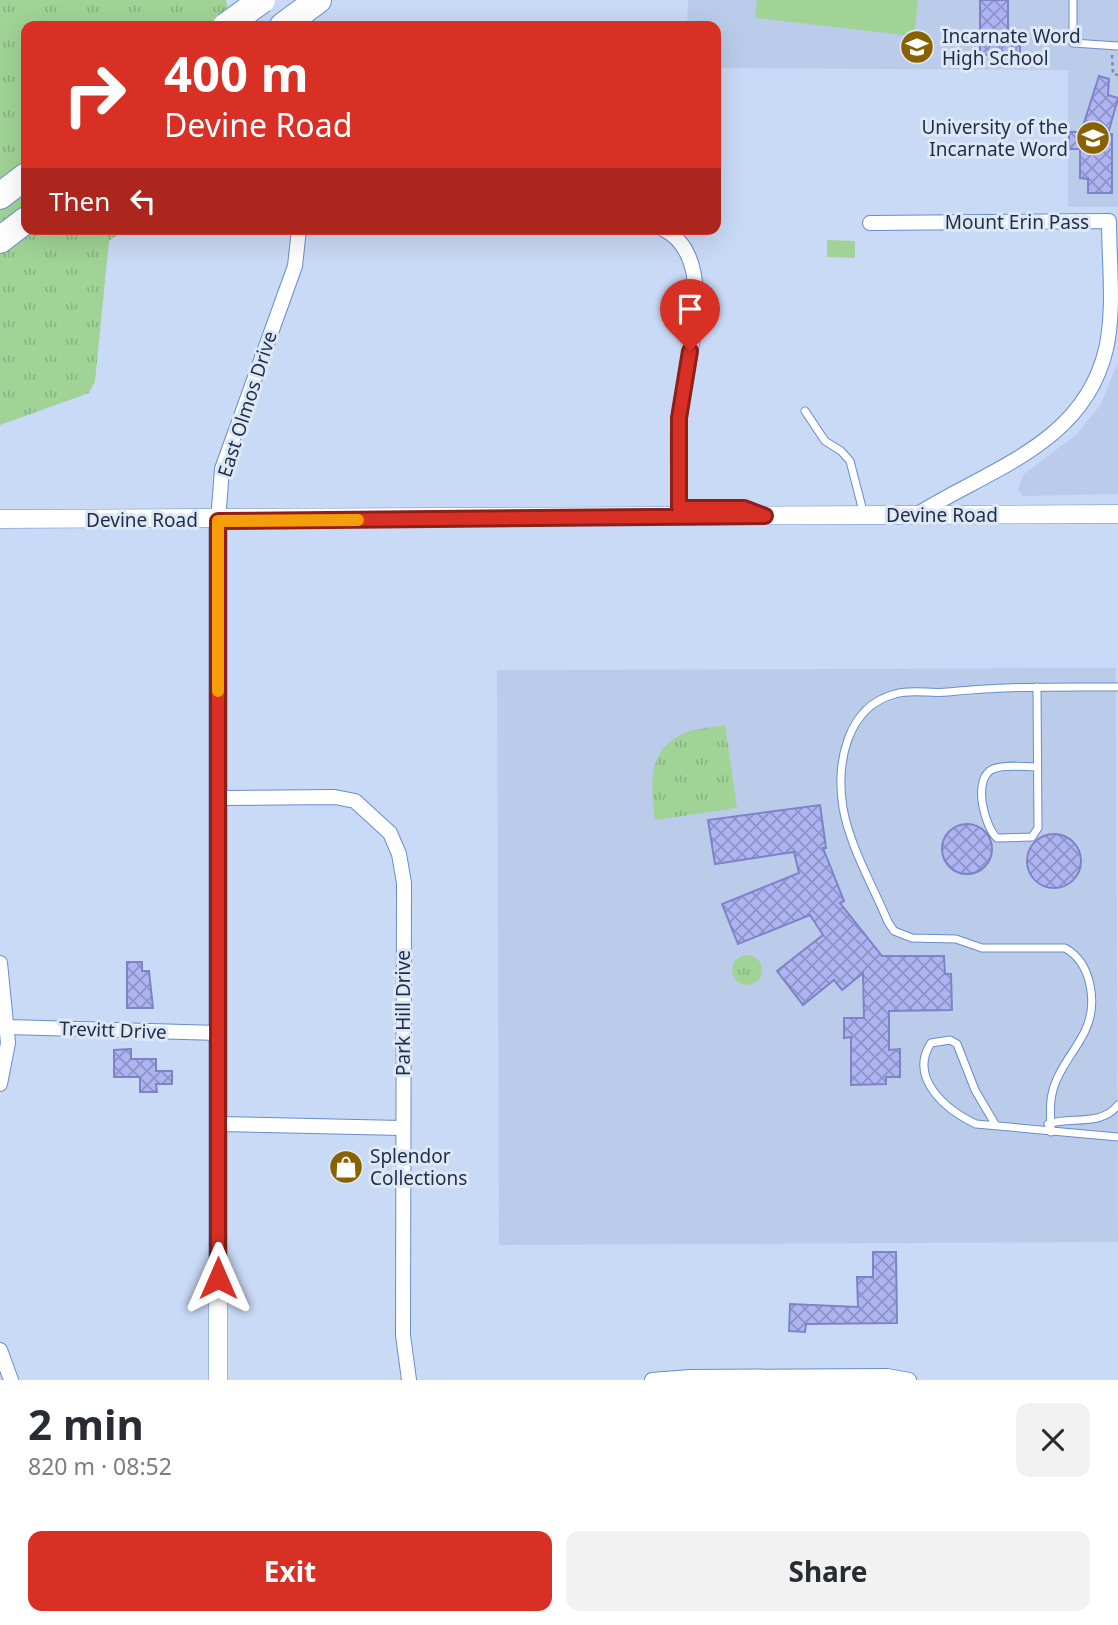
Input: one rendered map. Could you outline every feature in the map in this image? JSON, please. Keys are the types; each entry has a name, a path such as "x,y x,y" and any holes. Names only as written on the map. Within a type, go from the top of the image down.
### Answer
{"highway":[{"path":"233,21 262,0"},
{"path":"291,21 318,0"},
{"path":"0,196 21,180"},
{"path":"0,240 21,224"}],"street":[{"path":"234,0 240,21"},
{"name":"Mount Erin Pass","path":"870,223 1113,221 1107,347 1097,377 1084,401 1056,434 1022,457 955,491 916,515"},
{"name":"East Olmos Drive","path":"218,1380 218,521 222,469 295,266 298,235"},
{"path":"668,235 694,264 697,307 679,418 679,508"},
{"name":"Devine Road","path":"536,518 564,508 744,508 765,516"},
{"name":"Devine Road","path":"0,519 218,521 1118,514"},
{"name":"Park Hill Drive","path":"219,798 335,797 355,801 390,833 399,854 404,883 403,1335 409,1380"},
{"path":"0,962 8,1027 8,1043 0,1084"},
{"name":"Trevitt Drive","path":"8,1027 219,1033"},
{"path":"218,1124 402,1128"},
{"path":"0,1350 11,1380"},
{"path":"652,1380 702,1376 887,1376 909,1380"}],"lane":[{"path":"1073,0 1073,43 1114,46"},
{"path":"805,411 825,440 847,457 857,484 864,516"},
{"path":"1037,687 1038,828 1032,837 997,838 983,808 983,782 987,773 995,768 1037,767"},
{"path":"1051,1132 1055,1084 1087,1027 1091,1012 1091,986 1083,965 1065,948 982,948 956,939 912,938 894,930 888,922 848,826 843,807 842,774 846,742 853,725 883,699 906,692 1118,687"},
{"path":"995,1124 975,1090 957,1044 950,1040 931,1043 923,1061 924,1073 944,1106 976,1124 1118,1137"},
{"path":"1034,1128 1063,1119 1105,1117 1118,1105"},
{"path":"1089,1119 1089,1134"}],"path":[{"path":"1114,46 1113,74 1118,75"}],"shaded area":[{"name":"Incarnate Word High School","path":"688,0 1118,0 1118,207 1068,207 1068,70 721,68 721,21 687,21"},
{"path":"1118,362 1118,494 1023,496 1018,490 1024,474 1077,434 1101,404"},
{"path":"1116,668 1118,1242 499,1245 497,670"}],"green space":[{"path":"0,0 226,0 230,17 224,21 21,21 21,235 118,235 109,241 95,381 89,393 0,425"},
{"path":"757,0 918,0 914,36 755,18"},
{"path":"827,240 855,241 855,258 827,257"},
{"path":"725,725 737,808 655,820 652,783 662,750 670,741 687,732"},
{"path":"747,955 753,956 761,964 761,976 753,984 747,985 741,984 733,976 732,970 733,964 741,956"}],"building":[{"path":"980,0 1008,0 1008,38 1020,38 1020,54 980,55"},
{"path":"1099,76 1109,79 1108,95 1118,98 1108,134 1112,134 1112,193 1088,193 1088,179 1080,178 1080,149 1069,149 1069,132 1081,132"},
{"path":"820,805 826,848 823,848 844,901 840,903 882,956 944,956 945,974 951,974 952,1010 889,1011 889,1050 900,1049 900,1077 886,1077 886,1084 851,1085 851,1037 844,1038 844,1018 864,1018 863,973 842,990 834,980 803,1005 777,971 823,935 810,915 738,944 722,904 799,873 794,852 715,864 708,820"},
{"path":"967,824 984,832 992,849 984,866 967,874 950,866 942,849 950,832"},
{"path":"1054,834 1073,842 1081,861 1073,880 1054,888 1035,880 1027,861 1035,842"},
{"path":"127,962 142,962 142,971 149,971 153,1008 127,1008"},
{"path":"131,1049 131,1059 156,1059 156,1071 172,1071 172,1084 156,1084 157,1092 140,1092 140,1077 114,1077 114,1050"},
{"path":"873,1252 896,1252 897,1323 806,1324 805,1332 789,1331 790,1304 858,1307 857,1277 873,1277"}],"slow traffic":[{"path":"218,691 218,521 358,520"}],"place":[{"name":"Incarnate Word High School","path":"917,47"},
{"name":"University of the Incarnate Word","path":"1093,138"},
{"name":"Splendor Collections","path":"346,1167"}],"route":[{"path":"218,1278 218,521 765,516 744,508 679,508 679,418 690,351"}]}
